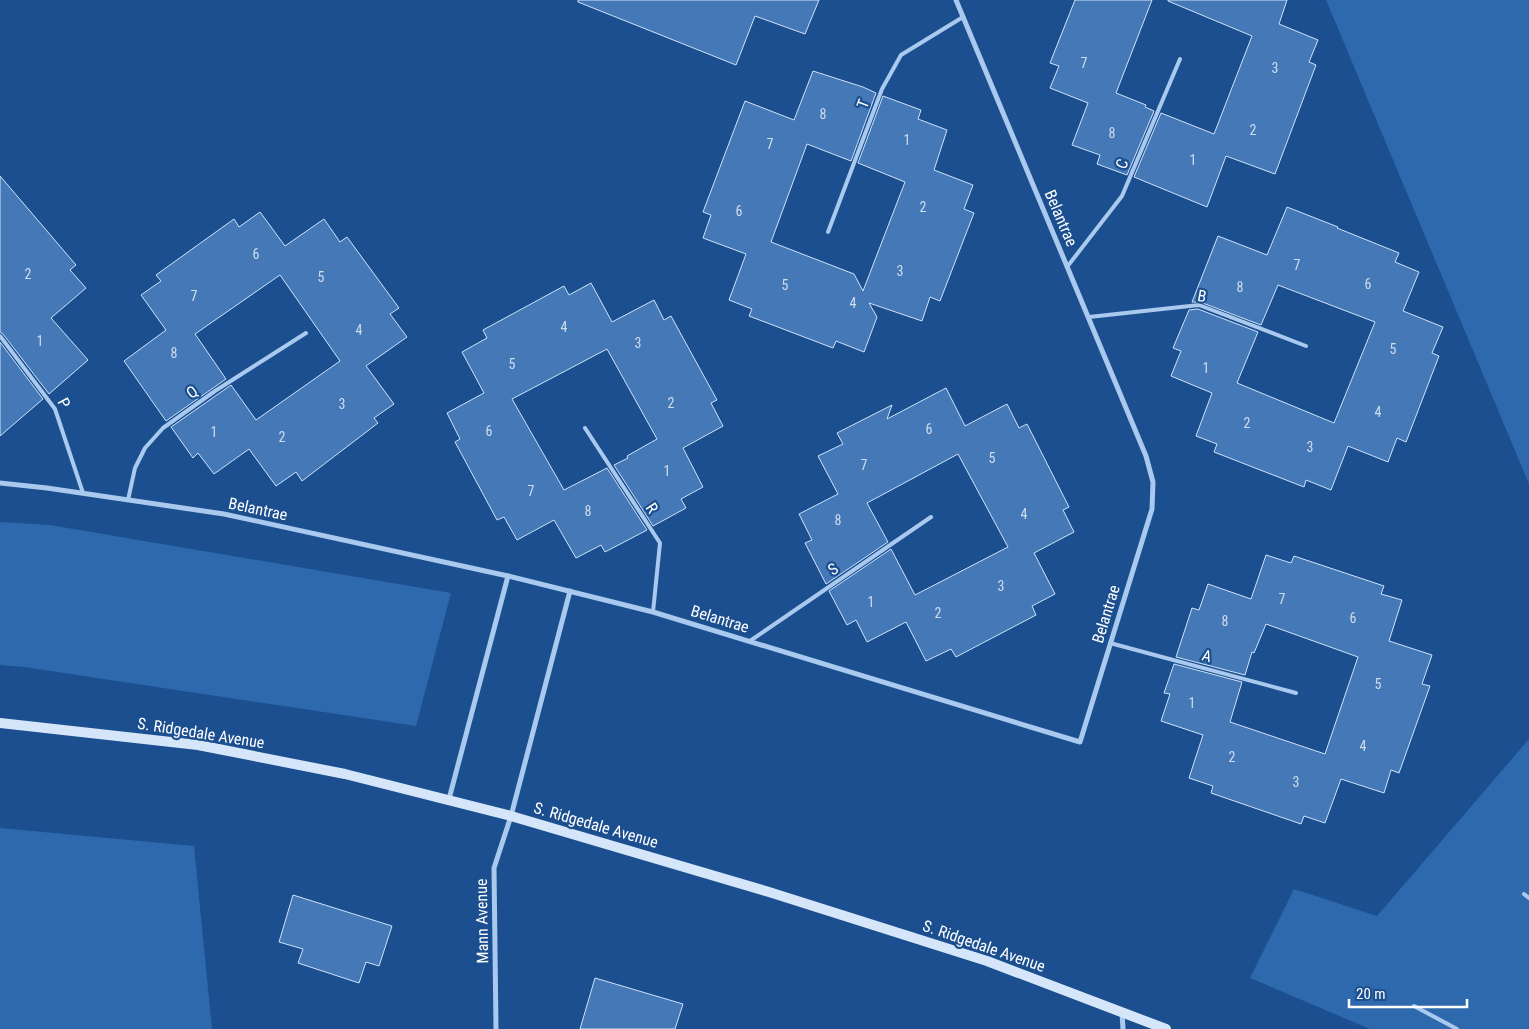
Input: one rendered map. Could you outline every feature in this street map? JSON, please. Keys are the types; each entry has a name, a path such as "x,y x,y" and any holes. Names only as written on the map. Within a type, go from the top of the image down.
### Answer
{"main road":[{"name":"S. Ridgedale Avenue","path":"0,723 198,745 345,774 449,799 769,892 986,961 1166,1029"}],"street":[{"name":"Belantrae","path":"0,483 224,514 508,576 653,612 1080,742 1152,509 1153,482 1146,456 956,0"},
{"path":"449,799 508,576"},
{"path":"511,816 570,591"},
{"name":"Mann Avenue","path":"496,1029 494,868 511,816"},
{"path":"1122,1012 1123,1029"}],"lane":[{"name":"T","path":"828,232 882,89 901,55 964,18"},
{"name":"C","path":"1067,267 1122,196 1180,59"},
{"name":"B","path":"1089,317 1198,306 1306,346"},
{"name":"Q","path":"128,500 138,461 145,448 163,428 215,391 306,333"},
{"name":"P","path":"0,336 55,410 83,493"},
{"name":"R","path":"585,428 660,543 653,612"},
{"name":"S","path":"750,641 931,517"},
{"name":"A","path":"1110,643 1296,693"},
{"path":"1524,894 1529,898"},
{"path":"1414,1006 1457,1029"}],"shaded area":[{"path":"1326,0 1529,0 1529,484"},
{"path":"0,522 50,525 451,593 416,726 24,667 0,665"},
{"path":"1529,739 1529,1029 1370,1029 1250,978 1294,889 1377,916"},
{"path":"0,828 194,846 212,1029 0,1029"}],"building":[{"path":"578,0 819,0 805,34 755,16 736,65 578,2"},
{"path":"1075,0 1152,0 1116,93 1146,105 1145,107 1154,111 1127,175 1097,164 1100,155 1072,145 1088,103 1050,88 1059,66 1050,63"},
{"path":"1168,0 1287,0 1279,24 1318,40 1309,62 1316,65 1275,174 1226,156 1207,207 1134,177 1161,113 1214,134 1252,36"},
{"path":"813,71 876,93 851,161 807,144 771,242 854,274 863,291 905,182 858,163 883,96 921,110 918,119 947,130 934,170 973,185 964,209 974,213 940,301 930,297 922,321 869,303 877,317 864,352 836,341 833,348 749,316 752,309 729,300 746,254 703,238 711,215 703,212 745,101 794,120"},
{"path":"0,176 76,265 70,270 86,288 51,318 88,360 49,394 0,332"},
{"path":"1287,207 1399,253 1395,262 1419,272 1403,311 1443,327 1432,353 1439,356 1406,442 1397,438 1388,462 1348,446 1331,490 1306,480 1304,487 1214,452 1217,444 1196,436 1212,393 1171,376 1181,351 1173,348 1189,310 1198,309 1258,332 1237,383 1334,423 1375,322 1278,285 1261,325 1200,302 1192,302 1218,236 1267,255"},
{"path":"260,212 285,246 324,219 340,242 347,237 399,308 390,314 407,337 366,366 394,404 374,418 378,423 302,481 296,472 276,486 249,449 214,474 198,453 193,458 171,427 231,385 256,420 340,361 280,275 195,334 226,379 166,421 124,361 166,330 141,295 161,281 156,275 234,219 239,227"},
{"path":"591,283 612,322 654,300 664,320 671,316 717,400 711,403 723,426 683,448 703,487 681,499 686,508 653,526 614,465 657,439 607,349 512,399 564,490 607,468 647,530 605,552 601,545 576,558 554,520 517,540 504,517 497,520 455,442 460,439 447,413 484,393 462,352 487,338 483,330 564,286 569,295"},
{"path":"0,342 43,399 0,436"},
{"path":"946,388 965,426 1007,404 1019,428 1027,424 1069,507 1063,510 1074,532 1034,553 1055,594 1032,606 1036,615 956,657 951,649 926,661 906,622 867,642 856,620 847,625 829,591 891,549 915,595 1008,547 958,454 867,503 888,542 826,584 805,543 812,540 799,514 838,494 818,456 843,444 837,433 892,405 887,419"},
{"path":"1266,555 1291,563 1294,556 1384,586 1381,594 1402,600 1389,641 1432,655 1422,684 1430,686 1399,773 1391,770 1384,793 1341,779 1325,823 1304,816 1301,824 1211,793 1213,786 1189,778 1203,735 1161,721 1170,694 1164,693 1174,664 1242,682 1230,722 1325,754 1358,657 1266,624 1254,653 1252,652 1245,675 1176,657 1192,608 1199,610 1208,584 1251,599"},
{"path":"293,895 392,926 379,966 366,962 359,983 298,963 303,949 279,942"},
{"path":"595,978 683,1004 675,1029 580,1029"}]}
